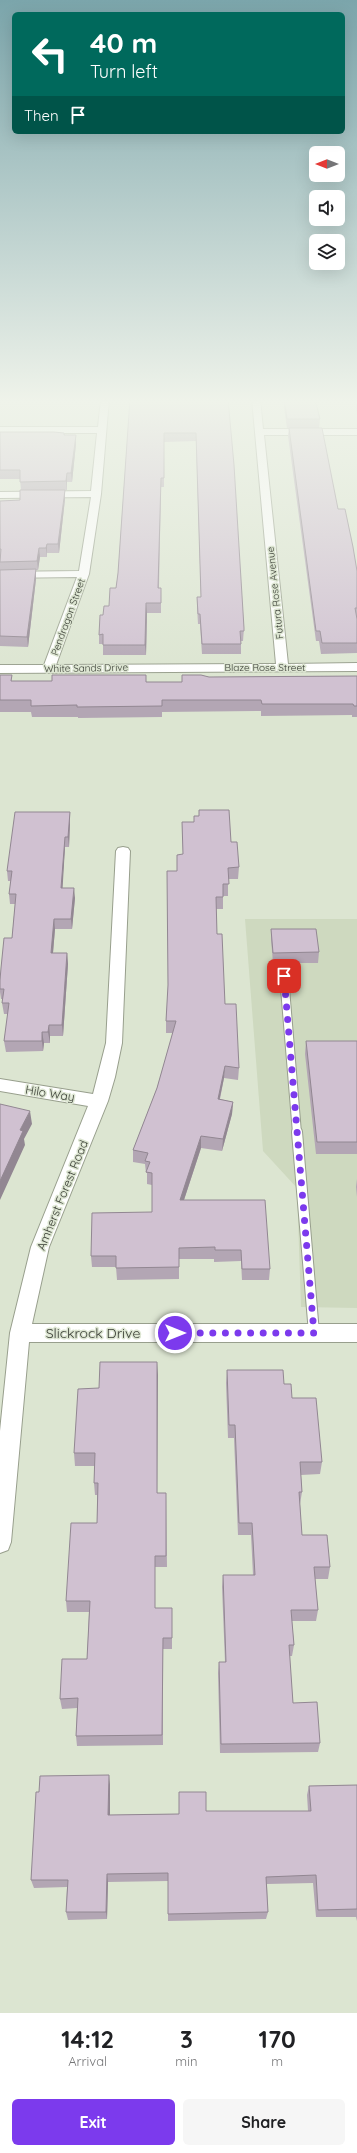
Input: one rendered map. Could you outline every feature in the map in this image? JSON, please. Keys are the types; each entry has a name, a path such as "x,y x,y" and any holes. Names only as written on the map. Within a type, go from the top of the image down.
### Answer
{"street":[{"name":"Futura Rose Avenue","path":"265,493 282,667"},
{"path":"0,495 96,494"},
{"name":"Pendragon Street","path":"49,668 84,574 96,494"},
{"path":"0,575 84,574"},
{"name":"Blaze Rose Street","path":"173,667 357,667"},
{"name":"White Sands Drive","path":"0,669 173,667"},
{"name":"Amherst Forest Road","path":"0,1542 20,1333 28,1292 40,1246 99,1101 107,1077 114,1043 124,850"},
{"name":"Hilo Way","path":"0,1084 99,1101"},
{"name":"Slickrock Drive","path":"20,1333 357,1333"}],"lane":[{"path":"284,976 314,1333"}],"shaded area":[{"path":"245,919 357,919 357,1308 301,1307 297,1188 263,1151"}],"building":[{"path":"20,493 65,493 58,544 47,544 46,548 39,548 37,561 0,562 0,501 20,500"},
{"path":"124,493 161,493 158,588 161,588 161,603 146,603 145,645 103,645 103,634 99,635 100,615 103,615 104,606 109,606 110,588 116,588"},
{"path":"198,493 236,493 244,628 244,631 240,631 241,644 202,644 197,597 201,597"},
{"path":"298,493 335,493 338,509 345,509 357,571 357,608 355,608 357,619 357,643 322,643 320,631 316,631"},
{"path":"36,569 27,637 0,636 0,570"},
{"path":"0,675 12,675 11,681 52,681 52,675 146,675 146,682 182,682 182,675 201,675 209,677 357,676 357,706 354,706 353,704 262,704 261,700 162,700 162,706 31,706 31,700 0,700"},
{"path":"199,810 229,810 231,842 237,842 239,867 228,868 229,884 223,884 223,897 216,897 217,934 222,934 225,1004 236,1004 239,1068 225,1066 218,1099 233,1102 223,1139 201,1136 180,1200 265,1200 270,1269 242,1269 241,1250 215,1250 215,1247 179,1248 179,1267 116,1268 116,1256 91,1256 92,1213 152,1212 152,1173 146,1172 150,1162 145,1161 148,1153 133,1150 157,1088 176,1021 166,1021 168,985 167,871 177,871 177,855 183,854 182,822 194,822 194,816 199,816"},
{"path":"15,812 70,812 68,837 65,837 61,888 74,888 71,919 54,919 51,953 67,953 62,1025 49,1025 48,1032 42,1032 42,1041 4,1041 9,1003 2,1003 4,989 0,989 0,980 4,938 12,938 16,894 9,894 12,871 7,871"},
{"path":"271,929 316,929 319,952 273,953"},
{"path":"306,1041 357,1041 357,1142 317,1142"},
{"path":"0,1104 30,1111 20,1130 23,1131 0,1181"},
{"path":"100,1362 157,1362 157,1493 166,1493 166,1556 155,1556 155,1608 172,1608 172,1638 163,1638 162,1735 76,1736 78,1698 60,1699 62,1659 87,1659 90,1601 66,1601 71,1523 97,1523 98,1483 94,1483 95,1453 74,1453 78,1389 99,1388"},
{"path":"227,1370 283,1370 284,1384 291,1384 292,1398 316,1398 322,1462 300,1462 302,1492 299,1492 302,1535 327,1535 330,1567 314,1567 318,1610 291,1610 294,1645 289,1645 293,1703 317,1702 320,1743 221,1744 219,1662 226,1662 223,1575 255,1575 252,1523 239,1523 235,1425 229,1425"},
{"path":"109,1775 108,1815 179,1814 179,1792 206,1792 206,1811 311,1811 309,1786 357,1785 357,1909 318,1910 316,1875 266,1877 268,1912 168,1914 168,1873 107,1874 106,1912 66,1912 68,1880 31,1880 36,1792 39,1792 40,1776"}],"route":[{"path":"175,1333 314,1333 284,976"}]}
